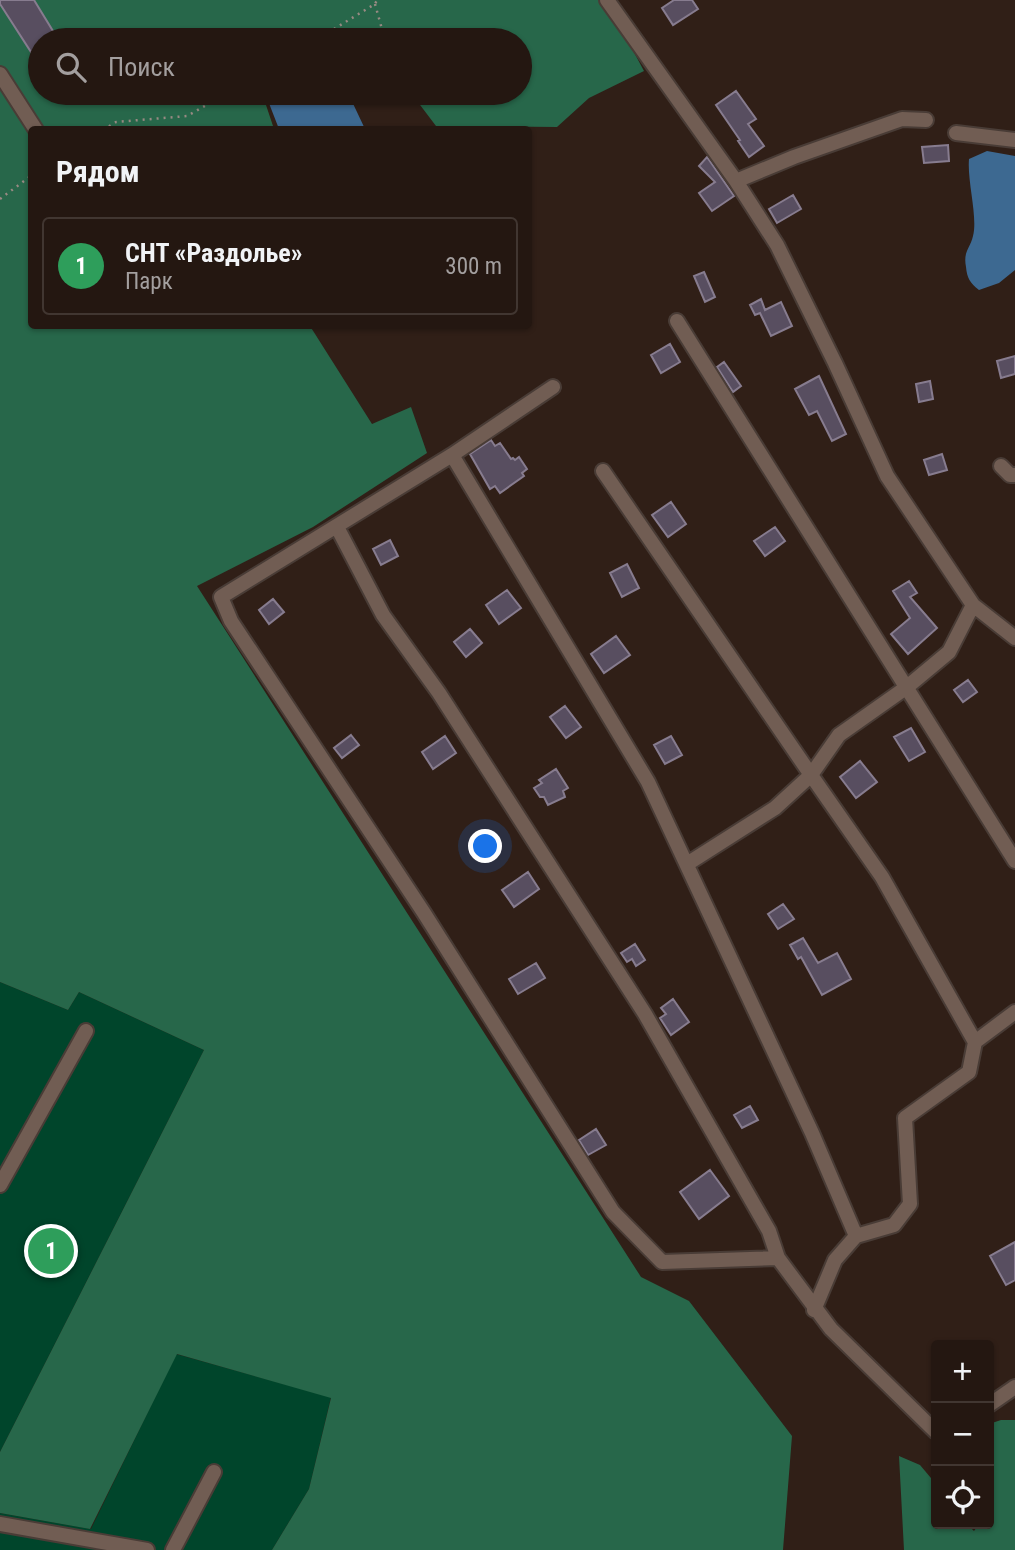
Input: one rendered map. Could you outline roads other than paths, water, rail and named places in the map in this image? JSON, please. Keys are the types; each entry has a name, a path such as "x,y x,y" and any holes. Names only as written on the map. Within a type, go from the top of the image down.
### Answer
{"street":[{"path":"607,0 736,181 777,245 887,476 973,605 1015,638"},
{"path":"0,74 33,126"},
{"path":"736,181 794,157 902,119 926,120"},
{"path":"956,133 1015,141"},
{"path":"677,321 1015,862"},
{"path":"553,387 452,455 221,597 231,621 424,913 613,1212 662,1262 778,1258"},
{"path":"452,455 648,782 812,1133 856,1236"},
{"path":"1001,466 1010,475 1015,475"},
{"path":"603,471 882,877 975,1042 969,1072 905,1118 909,1204 894,1225 856,1236 835,1259 814,1310"},
{"path":"337,527 383,615 439,693 645,1014 769,1231 778,1258 814,1310 831,1329 931,1427"},
{"path":"687,864 775,808 811,775 839,735 907,687 949,652 973,605"},
{"path":"975,1042 1015,1012"},
{"path":"0,1185 86,1031"},
{"path":"992,1403 1015,1387"},
{"path":"173,1550 214,1472"},
{"path":"0,1524 147,1550"}],"water":[{"path":"270,105 354,105 364,126 278,126"},
{"path":"987,151 1015,156 1015,270 999,283 979,290 968,277 965,262 974,228 969,159"}],"place":[{"name":"СНТ «Раздолье»","path":"51,1251"}]}
